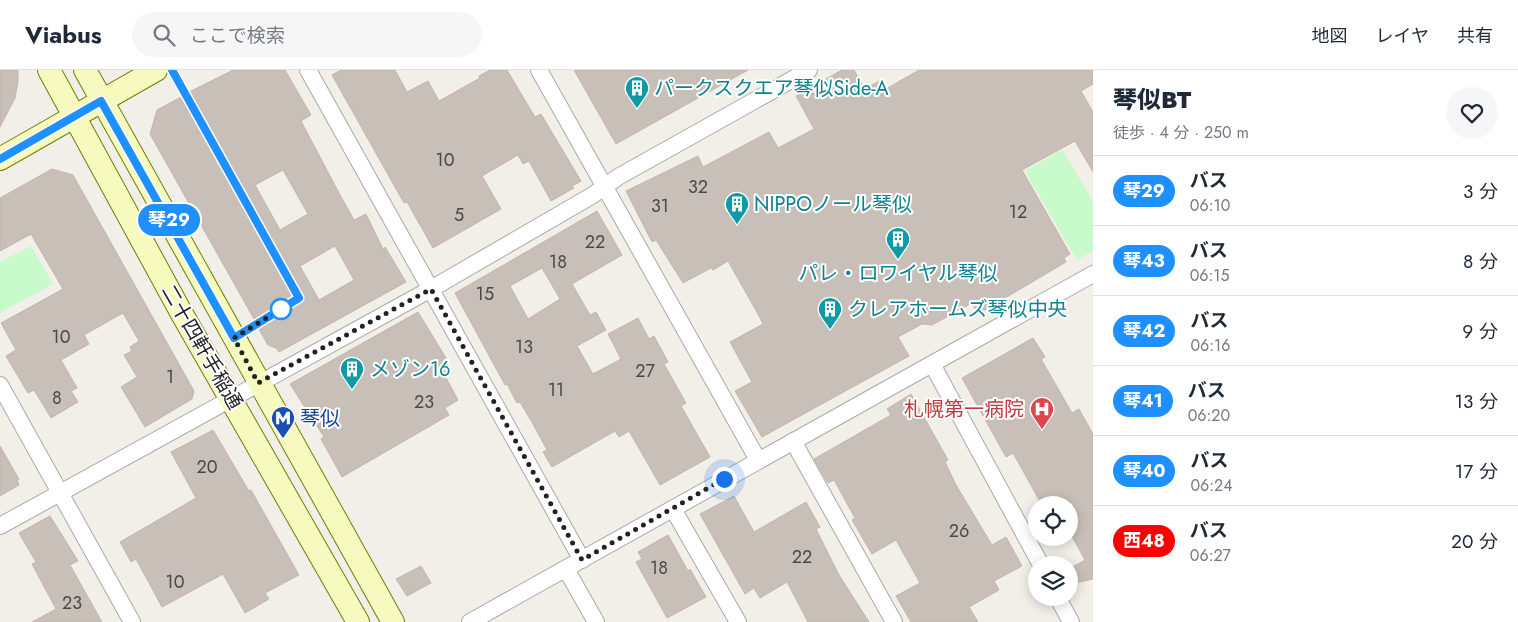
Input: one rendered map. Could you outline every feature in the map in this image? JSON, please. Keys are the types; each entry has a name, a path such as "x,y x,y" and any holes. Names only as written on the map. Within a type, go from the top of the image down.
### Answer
{"street":[{"name":"二十四軒手稲通","path":"49,70 182,314 358,622"},
{"name":"二十四軒手稲通","path":"85,70 393,622"},
{"path":"0,159 156,70"},
{"path":"308,70 582,560"},
{"path":"539,70 758,460"},
{"path":"0,526 431,289 618,177 809,70"},
{"path":"470,622 1093,274"},
{"path":"932,364 1036,556"},
{"path":"0,385 132,622"},
{"path":"793,441 894,622"},
{"path":"673,509 738,622"},
{"path":"566,569 596,622"},
{"path":"1062,606 1071,622"}],"lane":[{"path":"172,70 186,94"},
{"path":"234,338 256,324"}],"green space":[{"path":"1062,150 1093,201 1093,251 1077,260 1025,171"},
{"path":"31,246 53,284 0,313 0,262"}],"building":[{"path":"0,70 18,70 18,82 15,98 0,127"},
{"path":"233,70 285,70 311,115 301,121 354,220 366,214 383,249 385,247 406,282 279,352 276,348 268,345 259,329 261,321 254,319 150,134 157,110 181,97 188,99 191,96 191,91","holes":["283,170 308,214 280,230 255,185","335,246 354,280 319,300 300,266"]},
{"path":"341,70 395,70 407,92 428,81 439,101 480,78 479,76 490,70 507,70 535,117 541,114 581,181 572,186 574,188 551,201 529,161 523,164 518,155 482,176 501,209 433,248 407,202 404,203 332,75"},
{"name":"パークスクエア琴似Side-A","path":"574,70 748,70 616,144"},
{"path":"842,70 854,70 865,89 881,80 886,89 919,70 1093,70 1093,84 1081,91 1093,112 1093,172 1075,141 1022,170 1070,254 1064,258 1066,262 978,314 972,303 932,325 922,324 898,337 909,356 762,437 735,391 752,382 730,342 763,324 758,314 728,261 683,283 656,240 652,242 626,191 698,156 703,167 769,132 778,148 814,129 796,96"},
{"path":"52,169 73,175 194,391 192,399 145,427 121,387 137,377 124,355 132,351 130,347 139,341 123,313 84,335 89,344 61,360 77,388 71,391 78,402 51,418 34,390 28,393 6,356 16,350 1,323 63,289 31,234 0,251 0,198"},
{"path":"597,211 622,255 572,284 590,315 596,312 606,330 577,346 593,374 621,359 608,334 638,318 649,339 654,336 668,362 664,364 686,403 681,406 710,457 660,485 629,431 619,437 615,431 552,467 543,452 547,450 533,424 520,402 517,403 507,384 505,385 455,293","holes":["542,268 560,299 528,319 510,286"]},
{"path":"418,312 446,358 443,359 450,371 444,374 458,400 445,408 449,415 342,477 321,439 324,437 290,384"},
{"path":"1033,338 1045,357 1041,359 1072,413 1079,409 1093,434 1093,579 1078,582 1078,564 1085,560 1077,546 1078,496 1037,496 1013,453 1006,457 962,378"},
{"path":"911,394 948,460 945,462 956,485 992,545 1006,537 1022,566 994,581 999,590 969,607 978,622 911,622 896,596 920,583 896,540 872,554 852,520 855,518 834,480 828,483 814,459 891,415 887,409"},
{"path":"213,430 249,491 251,490 299,575 265,593 269,599 245,613 223,574 162,607 136,559 131,562 120,542 196,498 171,452"},
{"path":"0,446 19,479 17,480 19,485 0,496"},
{"path":"734,496 754,532 806,502 820,527 816,529 839,575 869,622 808,622 787,582 760,598 754,588 745,594 700,514"},
{"path":"50,516 78,561 70,565 102,622 32,622 56,609 32,564 36,562 19,533"},
{"path":"668,535 688,571 690,569 706,597 667,618 636,562 642,559 638,552"},
{"path":"421,566 431,583 407,596 396,579"}],"bus line":[{"name":"琴29","path":"0,159 101,101 207,286 234,338 299,298 172,70"}],"place":[{"name":"パークスクエア琴似Side-A","path":"637,109"},
{"name":"NIPPOノール琴似","path":"737,225"},
{"name":"パレ・ロワイヤル琴似","path":"898,260"},
{"name":"クレアホームズ琴似中央","path":"830,330"},
{"name":"メゾン16","path":"352,390"},
{"name":"札幌第一病院","path":"1042,430"},
{"name":"琴似","path":"283,439"}],"route":[{"path":"281,309 234,338 258,383 431,289 582,560 724,479"}]}
